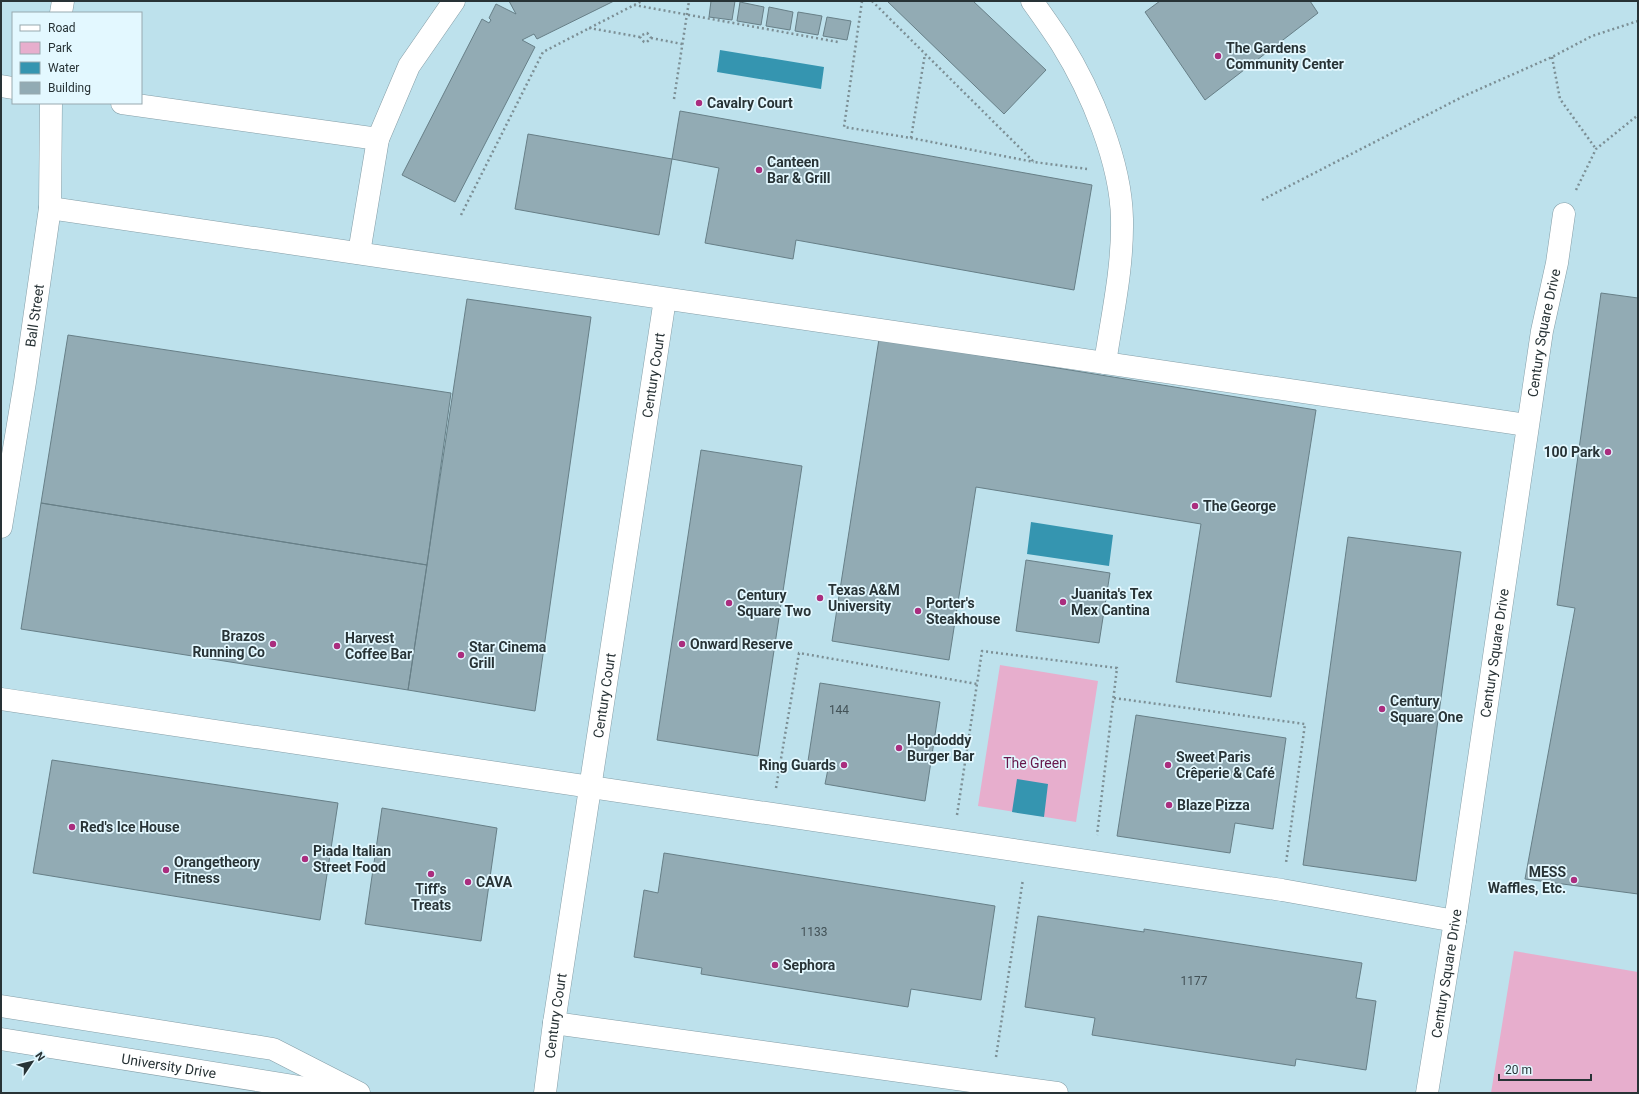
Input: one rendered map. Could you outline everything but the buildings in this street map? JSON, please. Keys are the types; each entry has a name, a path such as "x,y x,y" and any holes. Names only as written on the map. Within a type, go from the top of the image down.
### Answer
{"main road":[{"path":"61,12 63,1"},
{"path":"359,254 378,139 409,66 454,1"},
{"path":"1032,1 1062,44 1094,106 1117,174 1122,219 1120,270 1105,363"},
{"path":"1,86 12,88"},
{"name":"Ball Street","path":"1,527 25,382 50,208 51,104"},
{"path":"129,104 378,139"},
{"path":"50,208 1527,426"},
{"name":"Century Square Drive","path":"1427,1093 1455,921 1527,426 1542,331 1557,263 1564,214"},
{"name":"Century Court","path":"546,1093 554,1023 589,788 665,299"},
{"path":"1,699 589,788 1282,890 1455,921"},
{"path":"1,1006 273,1049 359,1093"},
{"path":"554,1023 1057,1093"},
{"name":"University Drive","path":"1,1039 337,1093"}],"path":[{"path":"461,215 543,52 642,1"},
{"path":"674,99 689,1"},
{"path":"862,1 844,127 911,138 1034,162 1117,174"},
{"path":"872,1 1034,162"},
{"path":"634,5 687,16 838,42"},
{"path":"1262,200 1464,96 1552,57 1592,36 1638,21"},
{"path":"588,28 640,37 644,42 647,42 651,38"},
{"path":"640,37 647,33 651,38 682,44"},
{"path":"911,138 925,53"},
{"path":"1552,57 1560,99 1596,149"},
{"path":"1564,214 1596,149 1638,115"},
{"path":"953,841 982,651 1117,668 1093,862"},
{"path":"772,814 799,653 977,684"},
{"path":"1114,698 1305,724 1282,890"},
{"path":"992,1084 1027,852"}],"shaded area":[{"name":"Texas A&M University","path":"1,1 1638,1 1638,1093 1,1093"}],"green space":[{"name":"The Green","path":"1000,665 1098,681 1076,822 978,806"},
{"path":"1514,951 1638,972 1638,1093 1491,1093"}],"water":[{"path":"720,50 824,67 821,89 717,72"},
{"path":"1031,522 1113,535 1109,566 1027,554"},
{"path":"1017,779 1048,784 1044,817 1012,812"}],"place":[{"name":"The Gardens Community Center","path":"1218,56"},
{"name":"Cavalry Court","path":"699,103"},
{"name":"Canteen Bar & Grill","path":"759,170"},
{"name":"100 Park","path":"1608,452"},
{"name":"The George","path":"1195,506"},
{"name":"Texas A&M University","path":"820,598"},
{"name":"Juanita's Tex Mex Cantina","path":"1063,602"},
{"name":"Century Square Two","path":"729,603"},
{"name":"Porter's Steakhouse","path":"918,611"},
{"name":"Brazos Running Co","path":"273,644"},
{"name":"Onward Reserve","path":"682,644"},
{"name":"Harvest Coffee Bar","path":"337,646"},
{"name":"Star Cinema Grill","path":"461,655"},
{"name":"Century Square One","path":"1382,709"},
{"name":"Hopdoddy Burger Bar","path":"899,748"},
{"name":"Ring Guards","path":"844,765"},
{"name":"Sweet Paris Crêperie & Café","path":"1168,765"},
{"name":"Blaze Pizza","path":"1169,805"},
{"name":"Red's Ice House","path":"72,827"},
{"name":"Piada Italian Street Food","path":"305,859"},
{"name":"Orangetheory Fitness","path":"166,870"},
{"name":"Tiff's Treats","path":"431,874"},
{"name":"MESS Waffles, Etc.","path":"1574,880"},
{"name":"CAVA","path":"468,882"},
{"name":"Sephora","path":"775,965"}]}
